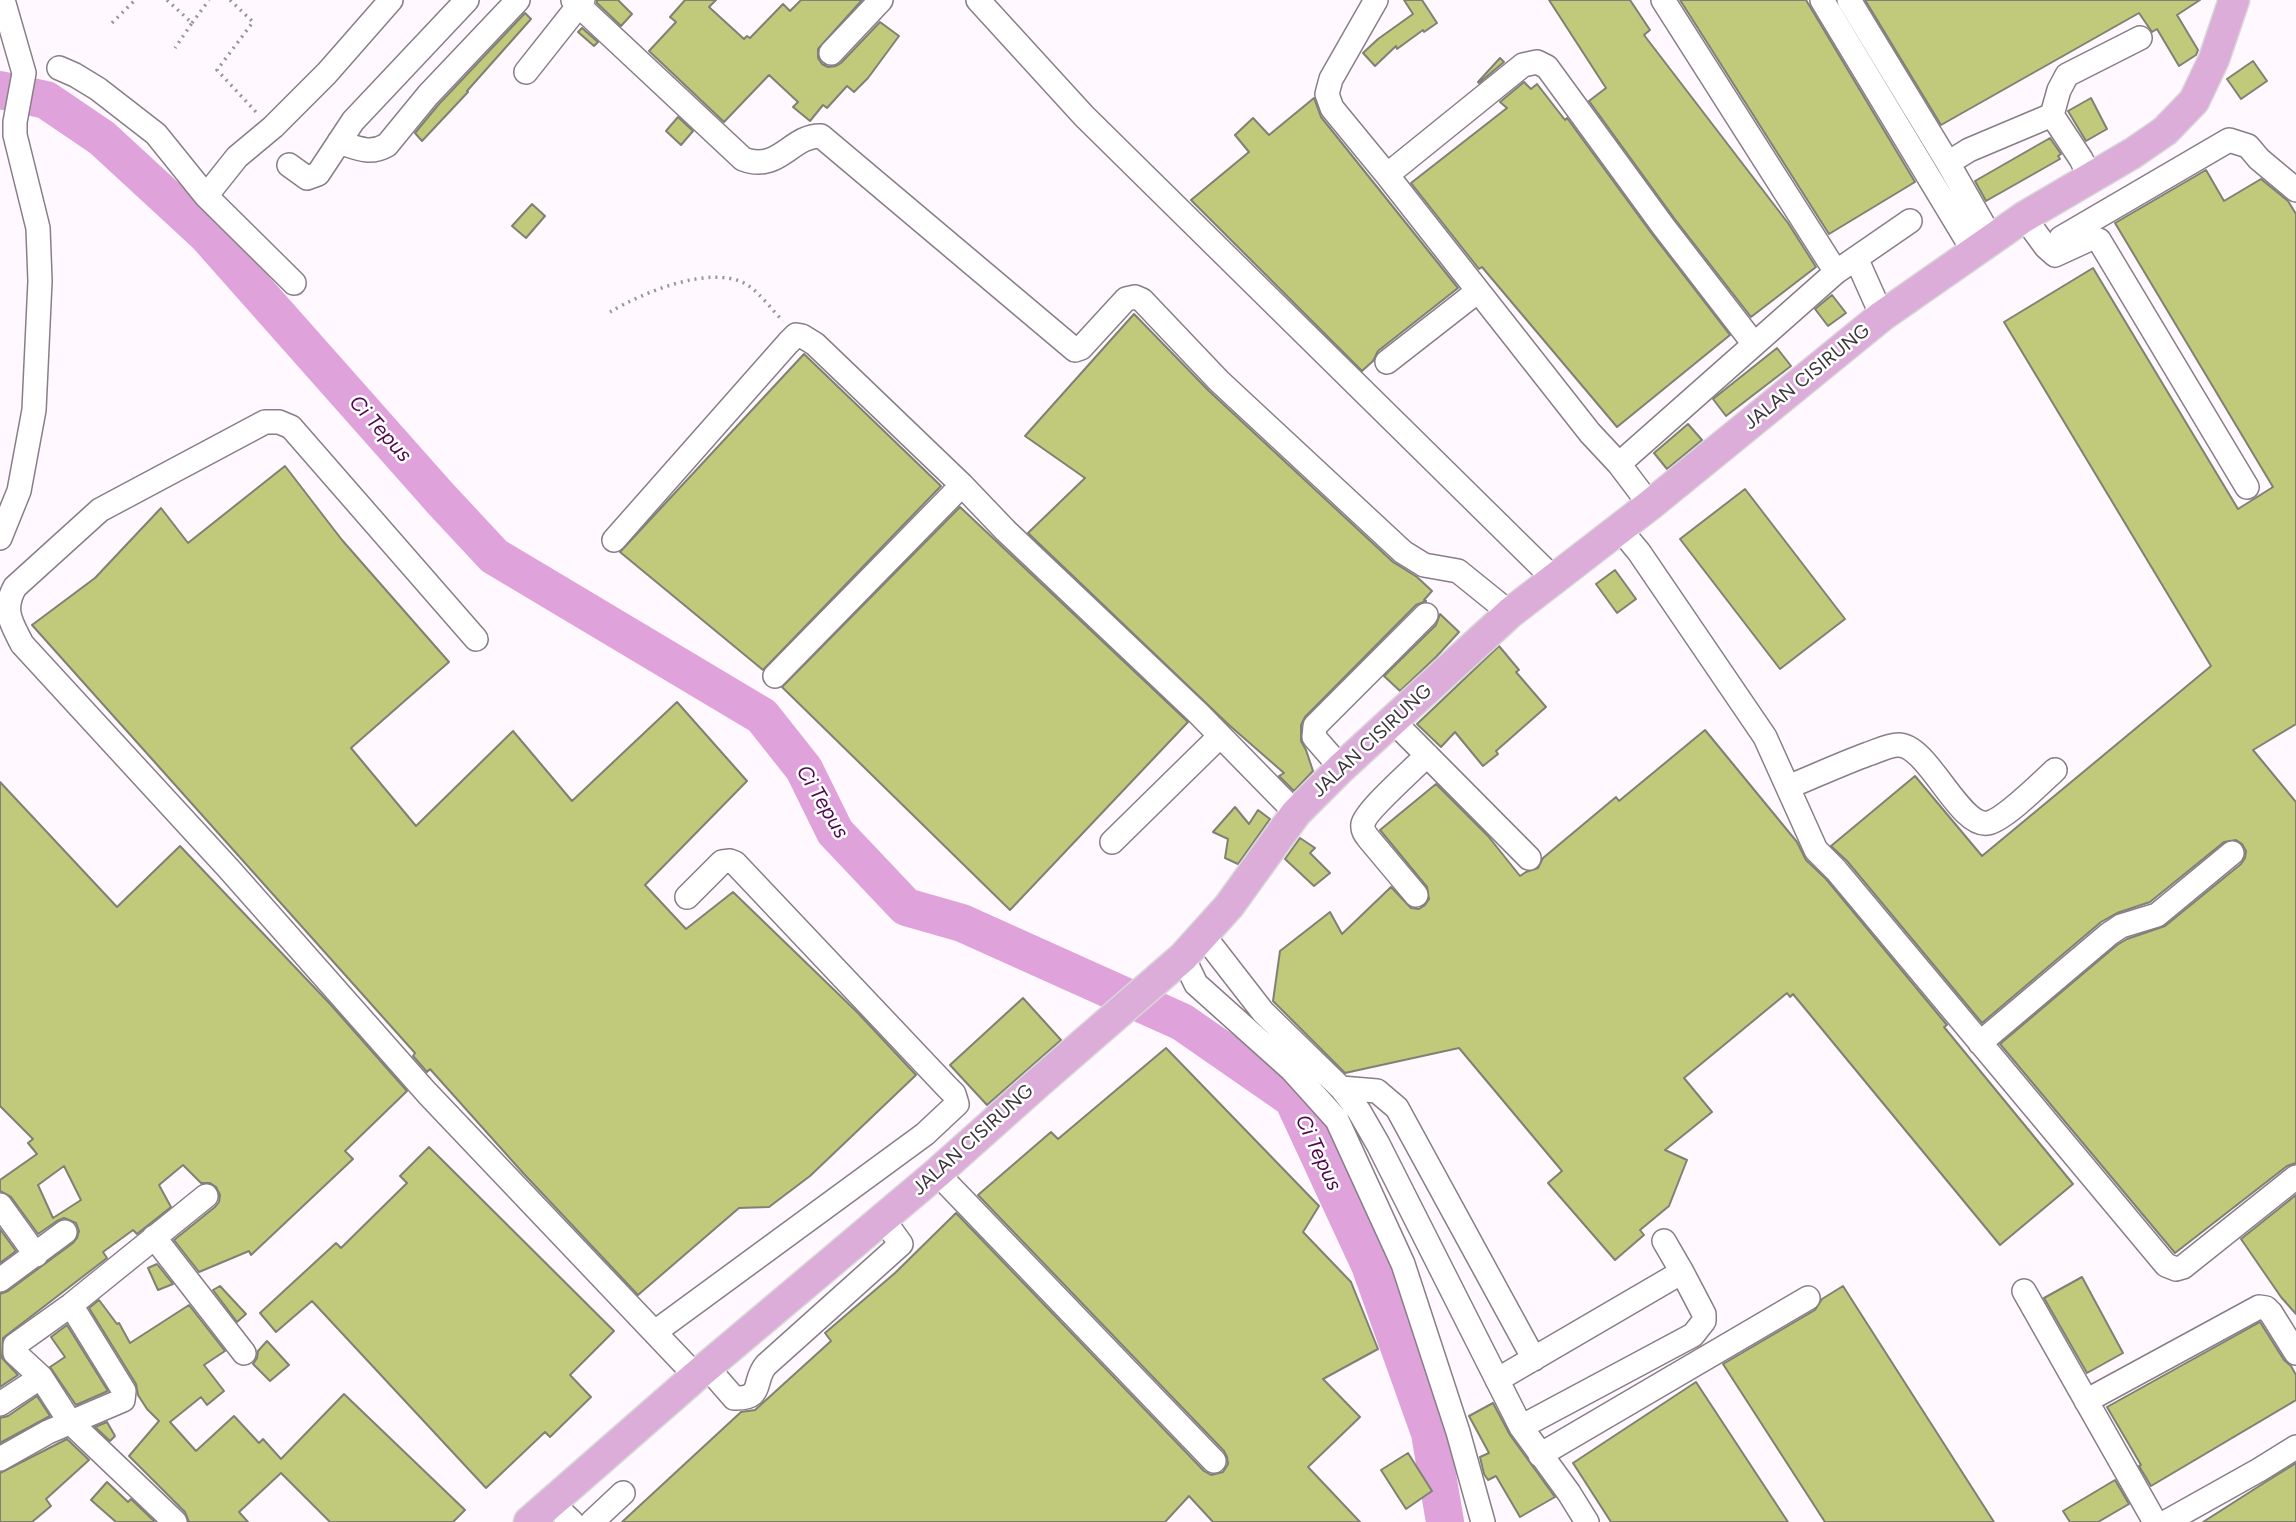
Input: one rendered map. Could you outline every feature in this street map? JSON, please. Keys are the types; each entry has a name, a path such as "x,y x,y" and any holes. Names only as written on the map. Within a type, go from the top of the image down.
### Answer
{"main road":[{"name":"JALAN CISIRUNG","path":"529,1522 562,1512 702,1371 937,1173 1173,966 1204,936 1229,906 1296,813 1341,768 1510,613 1650,505 1882,316 2024,217 2091,179 2165,131 2194,101 2214,60 2234,0"}],"street":[{"path":"0,538 19,491 34,410 40,281 38,228 15,135 24,73 3,0"},
{"path":"206,196 237,157 273,127 327,72 391,0"},
{"path":"289,165 307,178 318,174 353,121 467,0"},
{"path":"340,142 365,151 380,150 387,145 428,95 518,0"},
{"path":"831,52 880,0"},
{"path":"978,0 1084,116 1554,579"},
{"path":"1376,0 1331,79 1327,94 1332,108 1650,505"},
{"path":"1663,0 1836,272"},
{"path":"1822,0 1983,246"},
{"path":"1849,0 1948,163 1983,246"},
{"path":"526,72 578,2 743,159 757,163 772,161 811,138 821,136 1075,350 1081,348 1126,299 1135,297 1142,300 1219,381 1403,552 1424,565 1458,570 1510,613"},
{"path":"2091,179 2052,115 2059,90 2067,75 2140,38"},
{"path":"1387,175 1523,65 1542,63 1547,66 1655,215 1754,344"},
{"path":"59,68 98,89 156,134 206,196 294,283"},
{"path":"1948,163 1969,150 2052,115"},
{"path":"2046,247 2229,140 2248,146 2259,159 2296,190"},
{"path":"2024,217 2055,255 2092,238 2099,240 2247,486"},
{"path":"1619,464 1836,272 1910,221"},
{"path":"1856,258 1882,316"},
{"path":"1387,362 1478,290"},
{"path":"614,540 796,335 802,336 815,344 962,485 1296,813"},
{"path":"476,639 291,427 279,422 265,422 100,510 15,587 9,601 8,615 22,643 229,869 427,1093 655,1332 734,1398 747,1398 754,1393 759,1376 766,1365 901,1244 883,1219"},
{"path":"775,676 962,485"},
{"path":"1619,528 1639,552 1765,737 1816,850 1836,870 2170,1268 2183,1267 2296,1177"},
{"path":"1341,768 1314,737 1315,726 1426,615"},
{"path":"1393,721 1529,858"},
{"path":"1112,842 1220,736"},
{"path":"1788,787 1855,759 1898,745 1912,748 1966,813 1979,821 1989,822 2005,813 2055,770"},
{"path":"1416,895 1368,839 1362,826 1369,813 1427,755"},
{"path":"1980,1043 2109,934 2120,926 2157,915 2232,853"},
{"path":"687,897 722,862 735,863 954,1094 957,1104 978,1135"},
{"path":"1204,936 1263,1012 1341,1088 1359,1111 1521,1427 1587,1522"},
{"path":"1173,966 1292,1070 1337,1120 1403,1264 1458,1433 1483,1522"},
{"path":"1341,1088 1377,1091 1397,1108 1534,1359"},
{"path":"655,1332 925,1134 957,1104"},
{"path":"937,1173 1214,1461"},
{"path":"175,1522 70,1422 41,1377 15,1353 14,1347 71,1305 206,1196"},
{"path":"0,1205 36,1255"},
{"path":"0,1280 65,1232"},
{"path":"153,1237 244,1353"},
{"path":"1521,1427 1693,1335 1704,1321 1704,1314 1664,1241"},
{"path":"1497,1380 1682,1272"},
{"path":"2024,1291 2155,1522"},
{"path":"1540,1455 1808,1297"},
{"path":"0,1459 48,1432 123,1400 125,1394 71,1305"},
{"path":"2086,1401 2259,1307 2266,1308 2271,1313 2296,1353"},
{"path":"0,1404 41,1377"},
{"path":"2166,1522 2259,1471 2296,1447"},
{"path":"592,1522 623,1493"}],"path":[{"path":"112,23 135,0"},
{"path":"167,0 192,23"},
{"path":"175,48 209,0"},
{"path":"230,0 253,22 216,69 273,127"},
{"path":"610,312 669,285 718,277 746,284 796,335"}],"building":[{"path":"597,0 618,0 632,14 621,26"},
{"path":"685,0 716,0 709,7 744,39 747,36 750,38 783,4 790,11 801,0 862,0 818,49 818,58 828,67 841,63 880,22 899,36 868,78 854,92 847,86 827,108 823,105 810,121 793,107 798,102 769,75 724,122 649,51 676,22 670,17"},
{"path":"1404,0 1422,0 1437,23 1397,49 1396,46 1375,66 1363,53 1413,14"},
{"path":"1549,0 1630,0 1650,30 1644,35 1788,223 1816,267 1751,317 1674,218 1589,101 1606,88"},
{"path":"1680,0 1806,0 1915,182 1829,234"},
{"path":"1865,0 2200,0 2177,15 2198,50 2196,55 2179,66 2157,29 2152,32 2139,13 1941,125"},
{"path":"525,13 531,19 422,141 415,133"},
{"path":"582,28 598,42 594,46 578,32"},
{"path":"1500,58 1504,62 1479,83 1478,82"},
{"path":"2253,61 2267,81 2241,99 2227,79"},
{"path":"1524,82 1531,89 1537,84 1565,120 1567,118 1730,335 1617,427 1482,267 1479,269 1411,183 1507,108 1500,102"},
{"path":"1314,98 1321,117 1458,288 1378,351 1373,361 1362,371 1191,200 1249,152 1235,135 1253,118 1269,135"},
{"path":"2091,98 2107,129 2086,141 2068,111"},
{"path":"678,117 693,131 681,145 666,131"},
{"path":"2050,138 2061,154 2058,156 2060,159 1986,201 1975,181"},
{"path":"2206,170 2224,201 2261,179 2288,201 2296,214 2296,724 2253,750 2296,802 2296,1163 2287,1166 2175,1253 2000,1044 2117,945 2165,926 2241,864 2246,851 2242,844 2236,840 2224,842 2150,902 2117,913 2101,922 1982,1023 1847,861 1831,846 1915,776 1982,856 2211,666 2004,322 2093,268 2238,509 2273,487 2115,223"},
{"path":"532,204 545,216 526,238 512,226"},
{"path":"1832,295 1846,313 1828,326 1815,309"},
{"path":"1134,314 1209,391 1393,562 1417,577 1432,591 1424,600 1426,601 1416,605 1305,717 1301,725 1301,741 1313,771 1294,791 1279,776 1284,773 1229,725 1028,533 1085,478 1025,436"},
{"path":"1777,348 1791,366 1726,416 1713,399"},
{"path":"804,354 941,486 763,670 620,552"},
{"path":"1688,424 1702,440 1667,469 1654,453"},
{"path":"285,466 342,540 449,662 351,748 416,826 513,731 572,801 677,702 747,781 645,885 686,929 733,892 858,1013 916,1075 810,1176 769,1207 739,1208 638,1295 430,1069 427,1072 413,1056 415,1053 32,625 95,578 161,508 188,543"},
{"path":"1745,489 1845,619 1780,669 1680,539"},
{"path":"960,507 1188,722 1010,910 782,687"},
{"path":"1615,570 1636,599 1617,613 1596,584"},
{"path":"1440,614 1459,632 1400,691 1384,676 1436,625"},
{"path":"1499,646 1519,670 1516,672 1546,707 1483,766 1455,732 1441,747 1417,724"},
{"path":"1705,730 1797,842 1806,860 1826,879 1947,1025 1944,1027 2073,1184 2000,1245 1793,994 1790,997 1787,993 1684,1078 1712,1112 1665,1150 1687,1160 1669,1206 1640,1230 1644,1235 1615,1260 1548,1183 1562,1171 1459,1048 1345,1073 1273,1001 1280,951 1330,912 1342,934 1391,887 1411,908 1419,909 1425,905 1429,899 1427,887 1380,830 1436,784 1488,836 1520,876 1538,868 1543,858 1616,797 1619,801"},
{"path":"0,782 117,907 180,846 331,1005 407,1091 345,1151 353,1159 251,1255 249,1251 199,1272 174,1240 215,1207 220,1195 216,1187 210,1183 201,1183 183,1165 159,1185 171,1207 137,1234 133,1230 103,1252 107,1258 3,1338 2,1358 18,1375 0,1387 0,1294 8,1291 73,1243 79,1231 76,1223 64,1218 38,1234 11,1197 0,1191 0,1180 37,1154 28,1143 33,1139 0,1106","holes":["64,1166 81,1200 53,1218 38,1185"]},
{"path":"1235,807 1249,824 1258,810 1270,819 1238,864 1225,858 1228,839 1213,832"},
{"path":"1300,838 1315,848 1310,853 1330,873 1314,886 1285,859"},
{"path":"1023,998 1061,1040 987,1105 950,1065"},
{"path":"1166,1048 1319,1206 1303,1232 1351,1282 1378,1349 1323,1379 1360,1417 1308,1467 1360,1522 1213,1522 1189,1496 1165,1522 622,1522 741,1412 755,1410 831,1341 825,1333 895,1273 956,1213 1204,1471 1211,1475 1223,1472 1228,1464 1224,1451 978,1195 1051,1132 1058,1139"},
{"path":"429,1147 614,1331 570,1375 591,1397 550,1437 545,1432 486,1488 312,1301 276,1332 260,1313 336,1243 341,1248 407,1183 400,1176"},
{"path":"2296,1195 2296,1314 2241,1239"},
{"path":"0,1229 16,1251 0,1263"},
{"path":"157,1264 173,1284 158,1290 148,1268"},
{"path":"2082,1277 2123,1353 2087,1373 2044,1298"},
{"path":"220,1286 246,1314 237,1322 213,1290"},
{"path":"1843,1286 1994,1522 1825,1522 1723,1364 1815,1310 1822,1299"},
{"path":"99,1300 117,1324 119,1323 130,1343 189,1305 225,1351 204,1365 224,1391 207,1405 201,1397 170,1422 196,1451 234,1416 259,1443 263,1439 281,1459 344,1394 465,1510 453,1522 330,1522 281,1473 239,1512 248,1522 189,1522 185,1512 129,1456 159,1421 138,1395 136,1384 89,1308"},
{"path":"2260,1322 2296,1375 2296,1400 2151,1486 2107,1407"},
{"path":"67,1325 108,1391 76,1405 50,1367 65,1357 51,1337"},
{"path":"267,1341 289,1365 270,1381 253,1364 258,1351"},
{"path":"1696,1382 1788,1522 1611,1522 1573,1463"},
{"path":"37,1396 50,1416 0,1443 0,1418 8,1416"},
{"path":"1493,1403 1510,1435 1555,1497 1520,1517 1496,1476 1488,1480 1484,1474 1480,1457 1489,1453 1469,1416"},
{"path":"107,1422 115,1436 110,1441 95,1427"},
{"path":"67,1439 89,1460 46,1499 51,1506 32,1522 0,1522 0,1473"},
{"path":"1408,1453 1432,1491 1406,1509 1381,1470"},
{"path":"2296,1463 2296,1522 2203,1522 2264,1483"},
{"path":"2115,1480 2129,1504 2098,1522 2070,1522 2063,1511"},
{"path":"107,1482 128,1502 131,1499 155,1522 116,1522 91,1500"}],"waterway":[{"name":"Ci Tepus","path":"0,90 46,100 102,138 206,234 494,556 762,716 804,769 835,832 906,907 962,923 1182,1022 1293,1099 1370,1265 1430,1433 1445,1522"}]}
